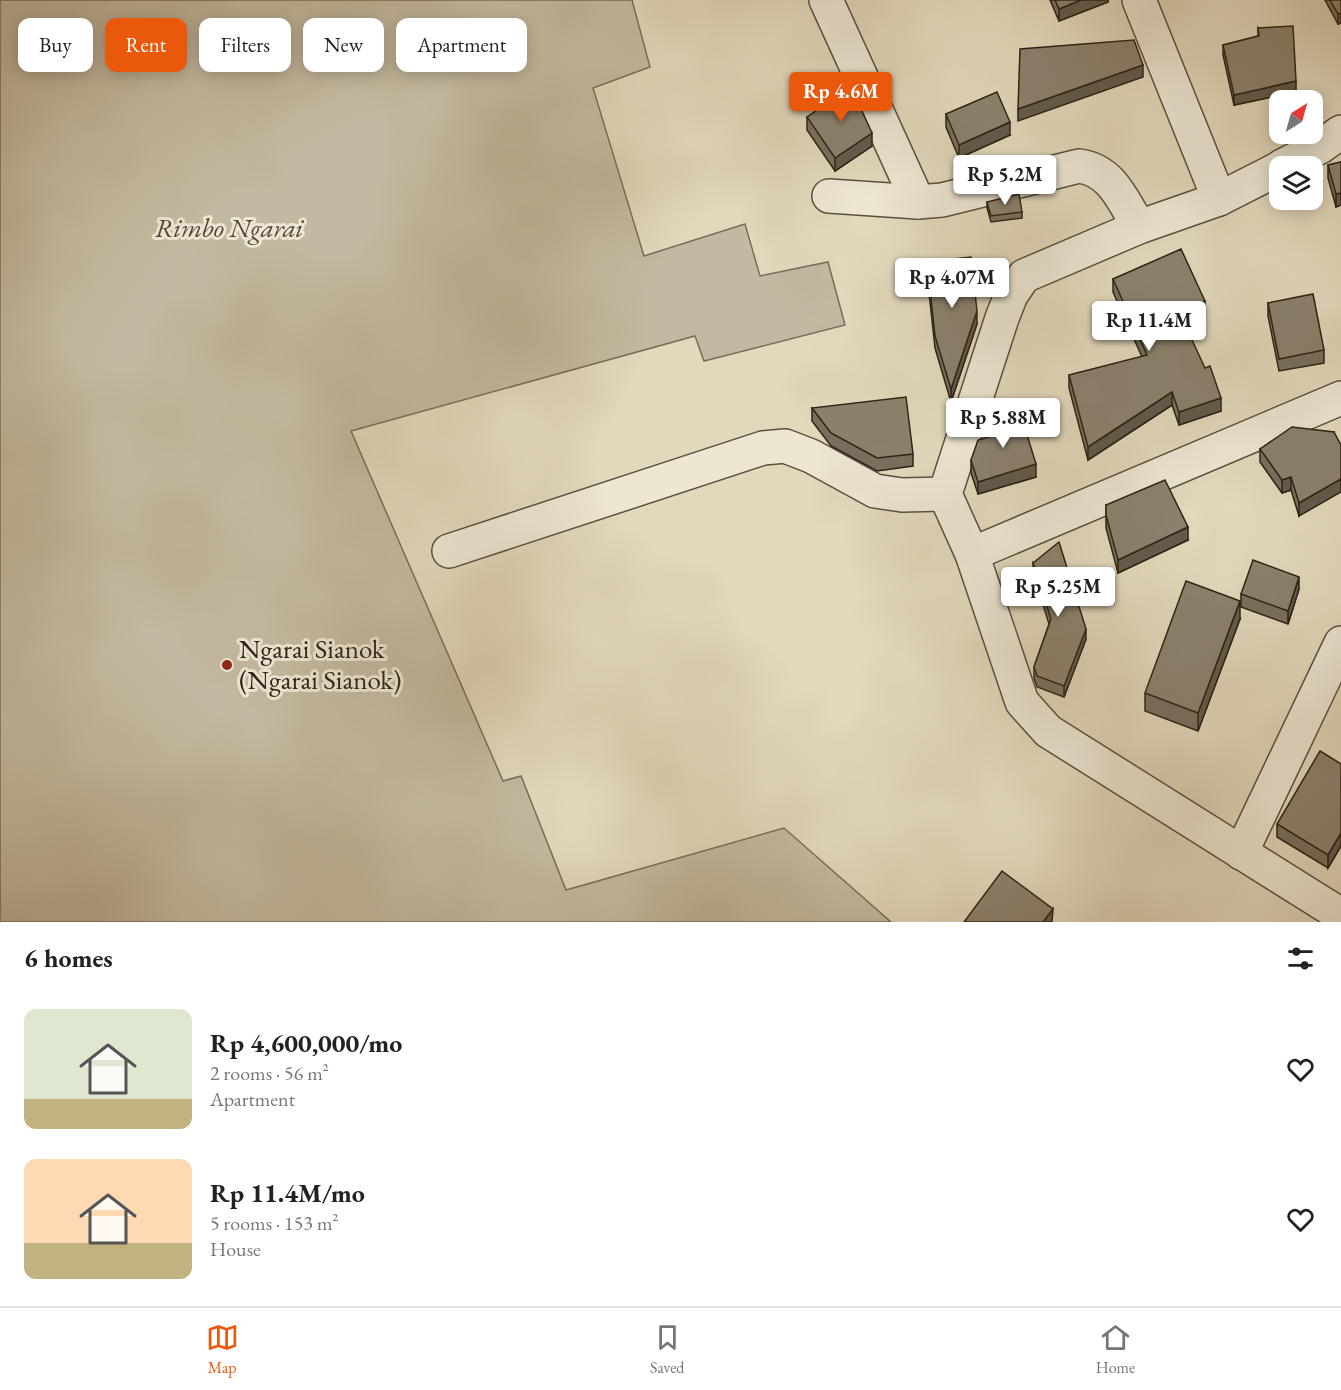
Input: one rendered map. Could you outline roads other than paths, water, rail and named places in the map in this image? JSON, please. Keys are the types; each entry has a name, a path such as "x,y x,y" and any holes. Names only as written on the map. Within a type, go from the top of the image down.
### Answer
{"street":[{"path":"826,0 918,202"},
{"path":"1139,0 1219,199"},
{"path":"1302,156 1341,132"},
{"path":"829,196 918,202 942,200 1078,166 1094,168 1108,177 1139,227"},
{"path":"1269,173 1219,199 1139,227 1024,276 1011,295 1002,318 945,494 972,554 1022,702 1048,732 1341,915"},
{"path":"972,554 1341,398"},
{"path":"449,551 763,448 785,446 811,456 875,491 902,495 945,494"},
{"path":"1241,853 1341,643"}],"place":[{"name":"Ngarai Sianok (Ngarai Sianok)","path":"227,665"}],"park label":[{"name":"Rimbo Ngarai","path":"229,228"}]}
